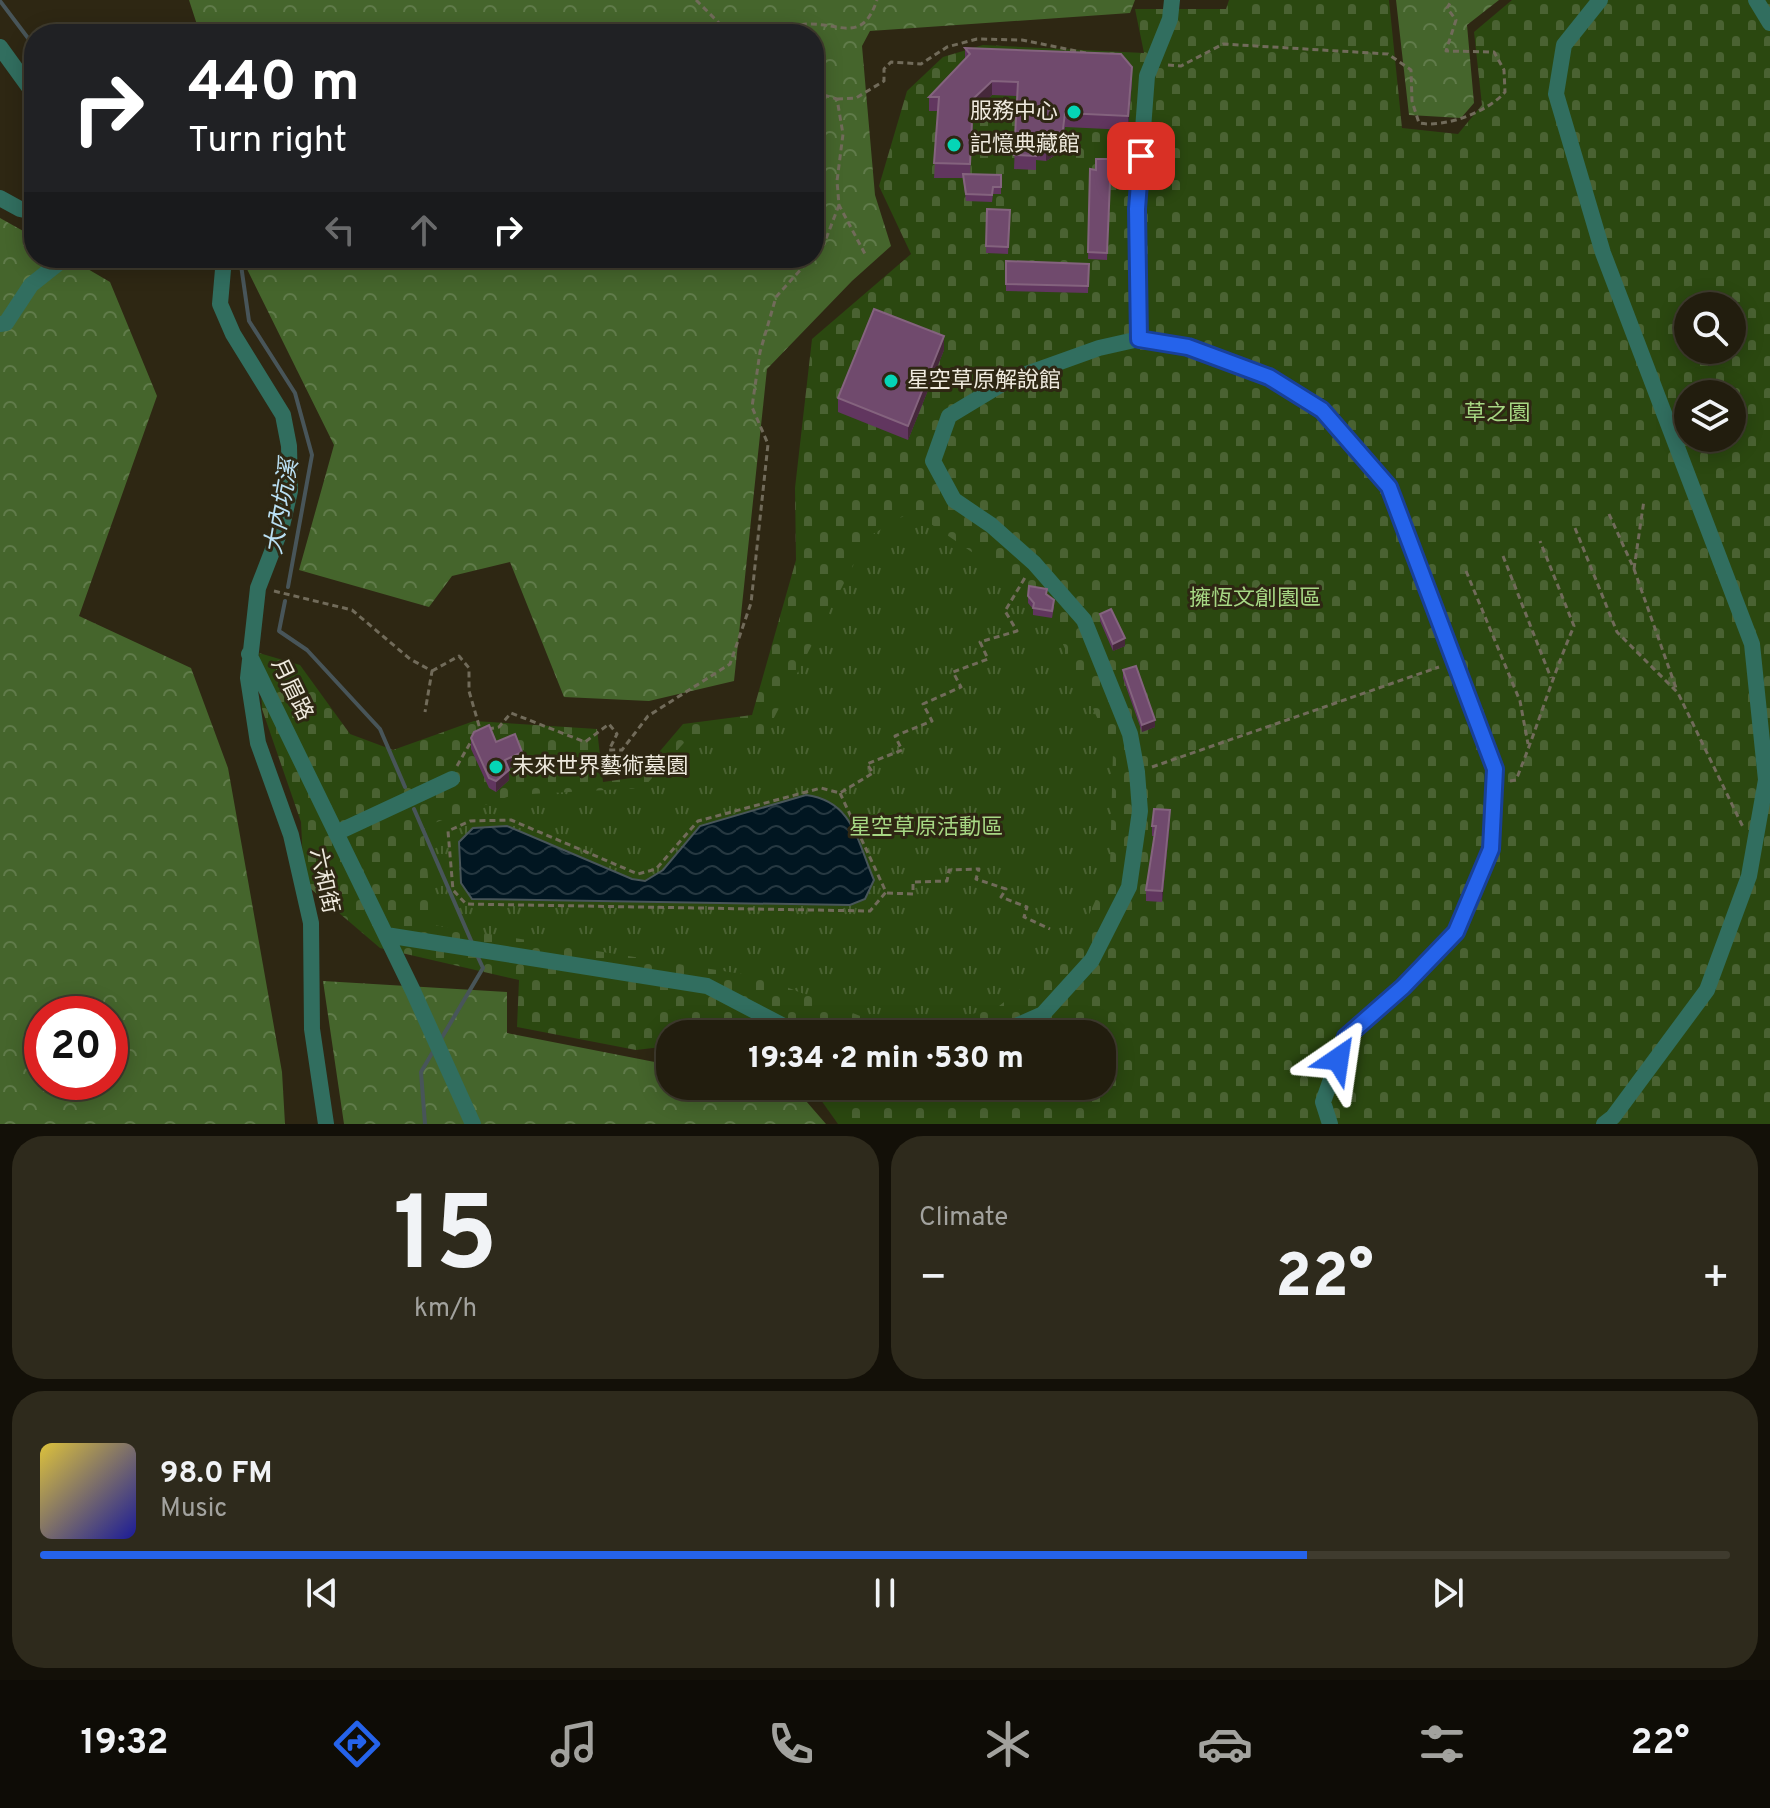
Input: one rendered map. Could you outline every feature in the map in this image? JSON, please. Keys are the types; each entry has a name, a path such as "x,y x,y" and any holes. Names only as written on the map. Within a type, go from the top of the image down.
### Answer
{"street":[{"path":"1139,339 1137,209 1147,76 1170,19 1172,0"},
{"path":"1600,0 1564,45 1556,94 1603,253 1752,644 1766,780 1749,876 1707,990 1613,1117 1604,1124"},
{"path":"1756,0 1770,23"},
{"path":"0,47 24,80"},
{"path":"0,198 24,210"},
{"path":"0,324 6,323 31,285 52,268"},
{"name":"月眉路","path":"223,268 220,304 233,334 283,415 289,446 290,491 282,526 258,588 249,653 413,991 473,1124"},
{"path":"1030,1020 1043,1014 1092,960 1129,887 1140,811 1137,772 1130,734 1084,620 1034,563 991,525 954,500 933,461 949,416 1007,381 1099,348 1139,339 1188,347 1269,377 1322,410 1389,487 1495,769 1491,849 1456,932 1403,987 1346,1037 1323,1102 1330,1124"},
{"name":"六和街","path":"249,653 248,678 258,743 291,835 311,923 312,1029 326,1124"},
{"path":"336,833 452,779"},
{"path":"386,935 707,986 772,1020"}],"path":[{"path":"696,0 720,24"},
{"path":"824,25 856,28 871,19 877,0"},
{"path":"1152,63 1181,66 1223,44 1388,54 1411,70 1412,101 1419,123 1434,126 1495,104 1505,92 1504,70 1494,52 1446,51 1456,20 1447,8 1452,0"},
{"path":"824,95 837,99 856,98 884,81 884,69 891,62 921,64 947,47 977,39 1022,40 1094,55"},
{"path":"837,99 843,134 837,181 839,205 865,254"},
{"path":"824,244 839,205"},
{"path":"452,779 466,745 480,729 499,727 511,713 585,742 609,724 617,734 609,750 622,750 648,716 730,664 751,603 768,444 752,407 760,352 776,297 801,268"},
{"path":"1634,569 1644,500"},
{"path":"1609,514 1634,569 1677,692 1754,849"},
{"path":"1575,528 1617,632 1677,692"},
{"path":"1494,783 1516,780 1551,678 1574,626 1540,541"},
{"path":"1503,556 1551,678"},
{"path":"886,892 870,911 466,904 453,890 448,831 470,821 511,820 638,874 656,869 698,821 821,788 840,793 873,773 867,764 902,750 895,736 932,721 923,704 961,687 953,672 988,659 980,642 1017,631 1005,611 1034,563"},
{"path":"1466,571 1520,701 1529,748"},
{"path":"258,588 352,610 410,659 432,671"},
{"path":"432,671 459,656 469,668 469,691 480,729"},
{"path":"1137,772 1454,662"},
{"path":"425,712 432,671"},
{"path":"840,793 886,892"},
{"path":"886,892 913,894 913,882 947,881 949,870 979,869 976,879 1006,889 1001,897 1027,907 1024,917 1050,929"}],"green space":[{"path":"189,0 1135,0 1130,13 870,31 862,46 875,195 891,246 852,281 767,369 734,681 649,701 564,697 510,562 452,576 429,607 299,570 334,445 246,268 824,268 824,24 197,24"},
{"name":"擁恆文創園區","path":"1229,0 1389,0 1402,128 1458,134 1482,105 1474,32 1512,0 1770,0 1770,1124 838,1124 821,1100 1116,1100 1116,1020 656,1020 656,1048 636,1050 517,1027 519,980 380,948 304,883 301,822 262,709 259,653 300,665 350,734 393,750 474,721 597,729 603,782 638,777 683,724 752,715 796,560 795,488 812,339 911,254 879,186 907,91 943,57 983,45 1144,53 1135,9 1226,9"},
{"path":"1396,0 1499,0 1467,25 1474,103 1461,118 1409,115"},
{"path":"0,218 24,231 24,268 86,268 110,282 157,396 79,616 191,668 228,768 282,1072 285,1124 0,1124"},
{"name":"星空草原活動區","path":"912,511 1027,590 1061,640 1113,752 1110,868 1074,948 999,1006 952,1020 870,1020 761,977 433,925 423,827 513,795 643,788 692,734 764,737 868,537"},
{"path":"323,981 507,992 507,1033 656,1062 656,1100 805,1100 826,1124 344,1124"}],"water":[{"path":"806,795 834,805 851,825 874,880 865,899 850,905 472,899 461,883 459,842 473,828 507,826 632,879 645,881 663,870 700,826"}],"building":[{"path":"965,48 1121,54 1132,67 1128,116 1065,113 1062,137 1046,147 1036,146 1036,156 1014,155 1018,82 992,81 973,99 970,164 934,163 939,97 929,97 970,54"},
{"path":"1096,159 1111,159 1107,253 1088,252 1090,169 1096,170"},
{"path":"963,174 1001,175 1001,187 993,187 992,195 966,194"},
{"path":"987,209 1010,210 1008,247 986,246"},
{"path":"1006,261 1089,264 1088,286 1006,284"},
{"name":"星空草原解說館","path":"874,309 944,336 908,426 838,398"},
{"path":"1029,586 1047,589 1046,594 1054,600 1052,611 1033,608 1034,603 1028,596"},
{"path":"1111,609 1125,638 1113,644 1100,614"},
{"path":"1136,666 1155,720 1142,725 1123,670"},
{"name":"未來世界藝術墓園","path":"489,725 496,742 515,734 522,752 505,760 509,770 496,781 489,778 471,738 474,732"},
{"path":"1154,809 1170,810 1162,891 1146,890 1156,826 1152,826"}],"waterway":[{"name":"大內坑溪","path":"0,1 24,33"},
{"name":"大內坑溪","path":"241,268 249,321 295,393 312,455 288,587"},
{"name":"大內坑溪","path":"285,601 279,631 307,650 380,729 405,787"},
{"name":"大內坑溪","path":"414,809 473,945"},
{"name":"大內坑溪","path":"441,1039 483,968 476,953"},
{"name":"大內坑溪","path":"425,1124 421,1072 434,1050"}],"place":[{"name":"服務中心","path":"1074,112"},
{"name":"記憶典藏館","path":"954,145"},
{"name":"星空草原解說館","path":"891,381"},
{"name":"未來世界藝術墓園","path":"496,767"}],"route":[{"path":"1141,156 1137,209 1139,339 1188,347 1269,377 1322,410 1389,487 1495,769 1491,849 1456,932 1403,987 1346,1037 1338,1059"}],"park label":[{"name":"草之園","path":"1497,414"}]}
